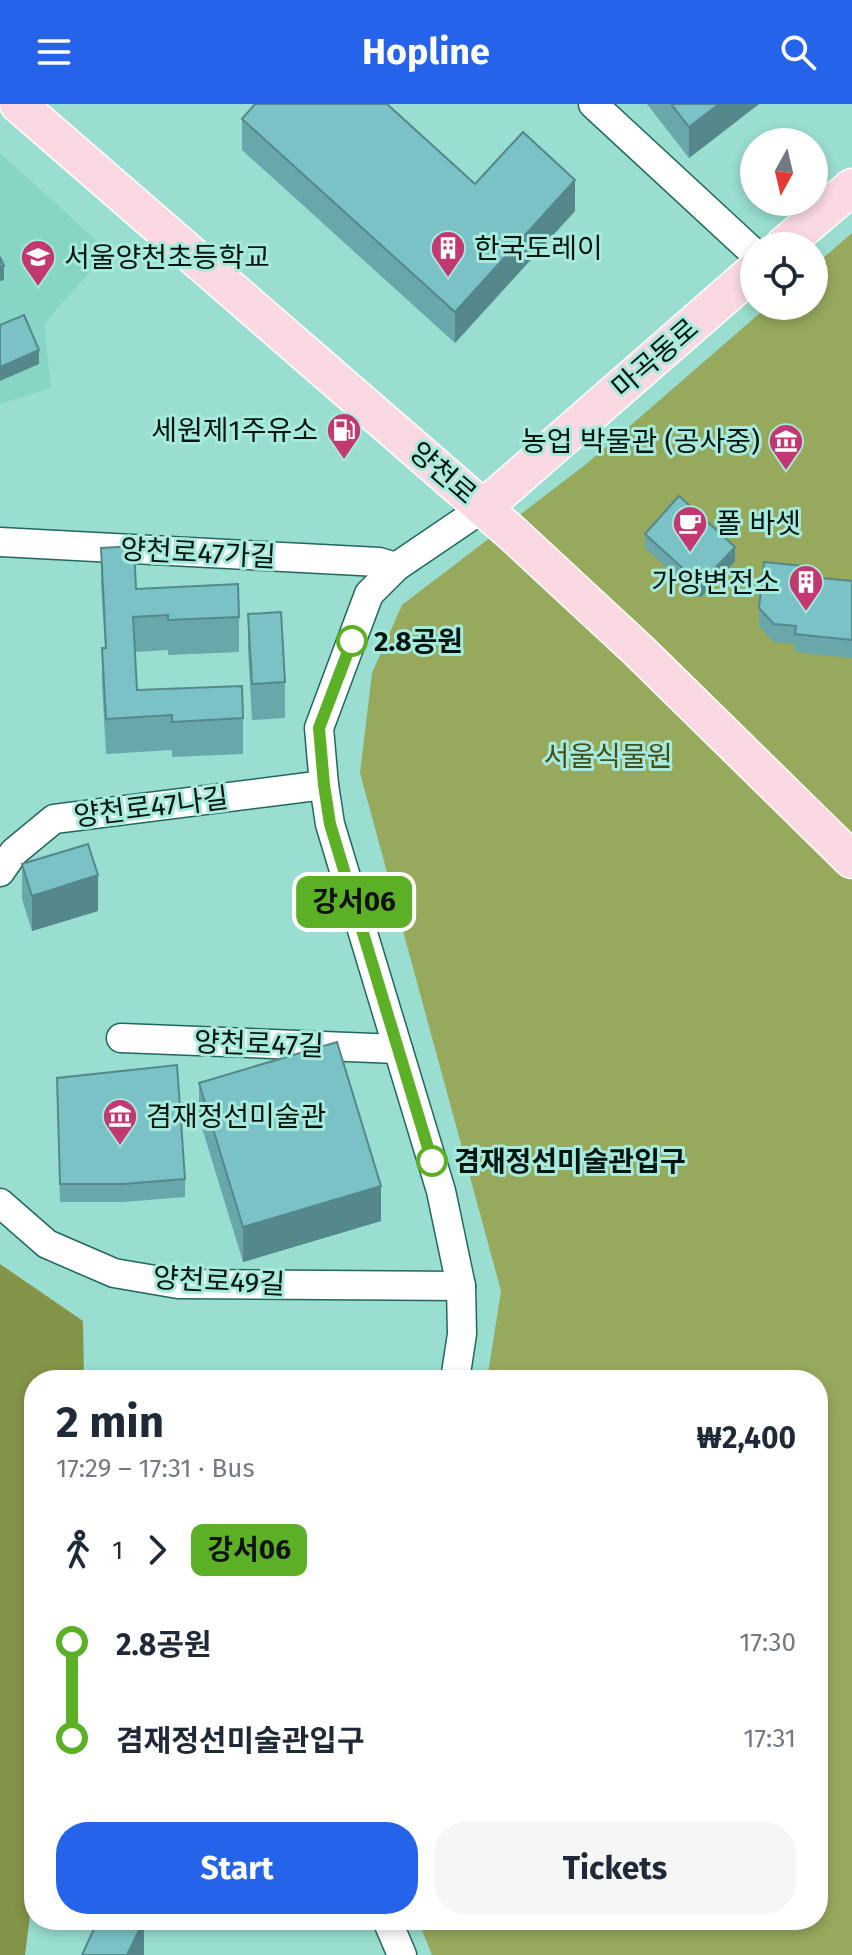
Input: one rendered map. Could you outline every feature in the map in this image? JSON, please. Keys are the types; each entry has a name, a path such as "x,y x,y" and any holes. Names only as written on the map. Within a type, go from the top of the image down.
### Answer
{"main road":[{"name":"양천로","path":"18,104 483,508 638,650 852,860"},
{"path":"799,232 852,187"},
{"name":"마곡동로","path":"483,508 740,283"}],"street":[{"path":"593,104 740,240"},
{"path":"457,1370 462,1334 461,1286 441,1191 330,824 319,728 369,594 396,567 483,508"},
{"name":"양천로47가길","path":"0,542 379,562 396,567"},
{"name":"양천로47나길","path":"0,872 14,852 54,819 324,785"},
{"name":"양천로47길","path":"121,1038 398,1049"},
{"name":"양천로49길","path":"0,1203 47,1244 114,1273 178,1284 461,1286"},
{"path":"391,1930 402,1955"}],"shaded area":[{"name":"서울양천초등학교","path":"0,153 108,251 44,324 51,388 0,404"},
{"path":"0,1264 83,1321 84,1370 24,1370 24,1930 28,1930 25,1955 0,1955"}],"green space":[{"name":"서울식물원","path":"852,233 852,1955 432,1955 422,1930 828,1930 828,1370 489,1370 501,1291 360,773 372,673 402,605 585,465 752,320 828,320 828,254"}],"building":[{"name":"한국도레이","path":"255,104 387,104 475,184 523,132 575,180 455,312 242,119"},
{"path":"671,104 719,104 689,127"},
{"path":"24,315 39,350 0,367 0,325"},
{"name":"폴 바셋","path":"679,496 735,547 700,584 645,534"},
{"path":"134,546 136,589 238,584 239,617 168,620 168,615 133,617 137,690 242,686 243,718 172,722 172,715 106,719 101,548"},
{"name":"가양변전소","path":"764,562 803,566 802,576 852,581 852,640 795,634 796,626 774,624 759,608"},
{"path":"281,612 285,682 252,684 248,614"},
{"path":"88,844 98,875 32,896 22,864"},
{"path":"337,1042 381,1186 243,1227 199,1083"},
{"name":"겸재정선미술관","path":"177,1065 185,1179 123,1184 60,1184 57,1078"},
{"path":"93,1930 139,1930 127,1955 82,1955"}],"bus line":[{"name":"강서06","path":"352,641 319,728 324,785 330,824 432,1161"}],"place":[{"name":"한국도레이","path":"448,279"},
{"name":"서울양천초등학교","path":"38,288"},
{"name":"세원제1주유소","path":"344,461"},
{"name":"농업 박물관 (공사중)","path":"786,472"},
{"name":"폴 바셋","path":"690,554"},
{"name":"가양변전소","path":"806,613"},
{"name":"2.8공원","path":"352,641"},
{"name":"겸재정선미술관","path":"120,1147"},
{"name":"겸재정선미술관입구","path":"432,1161"}]}
